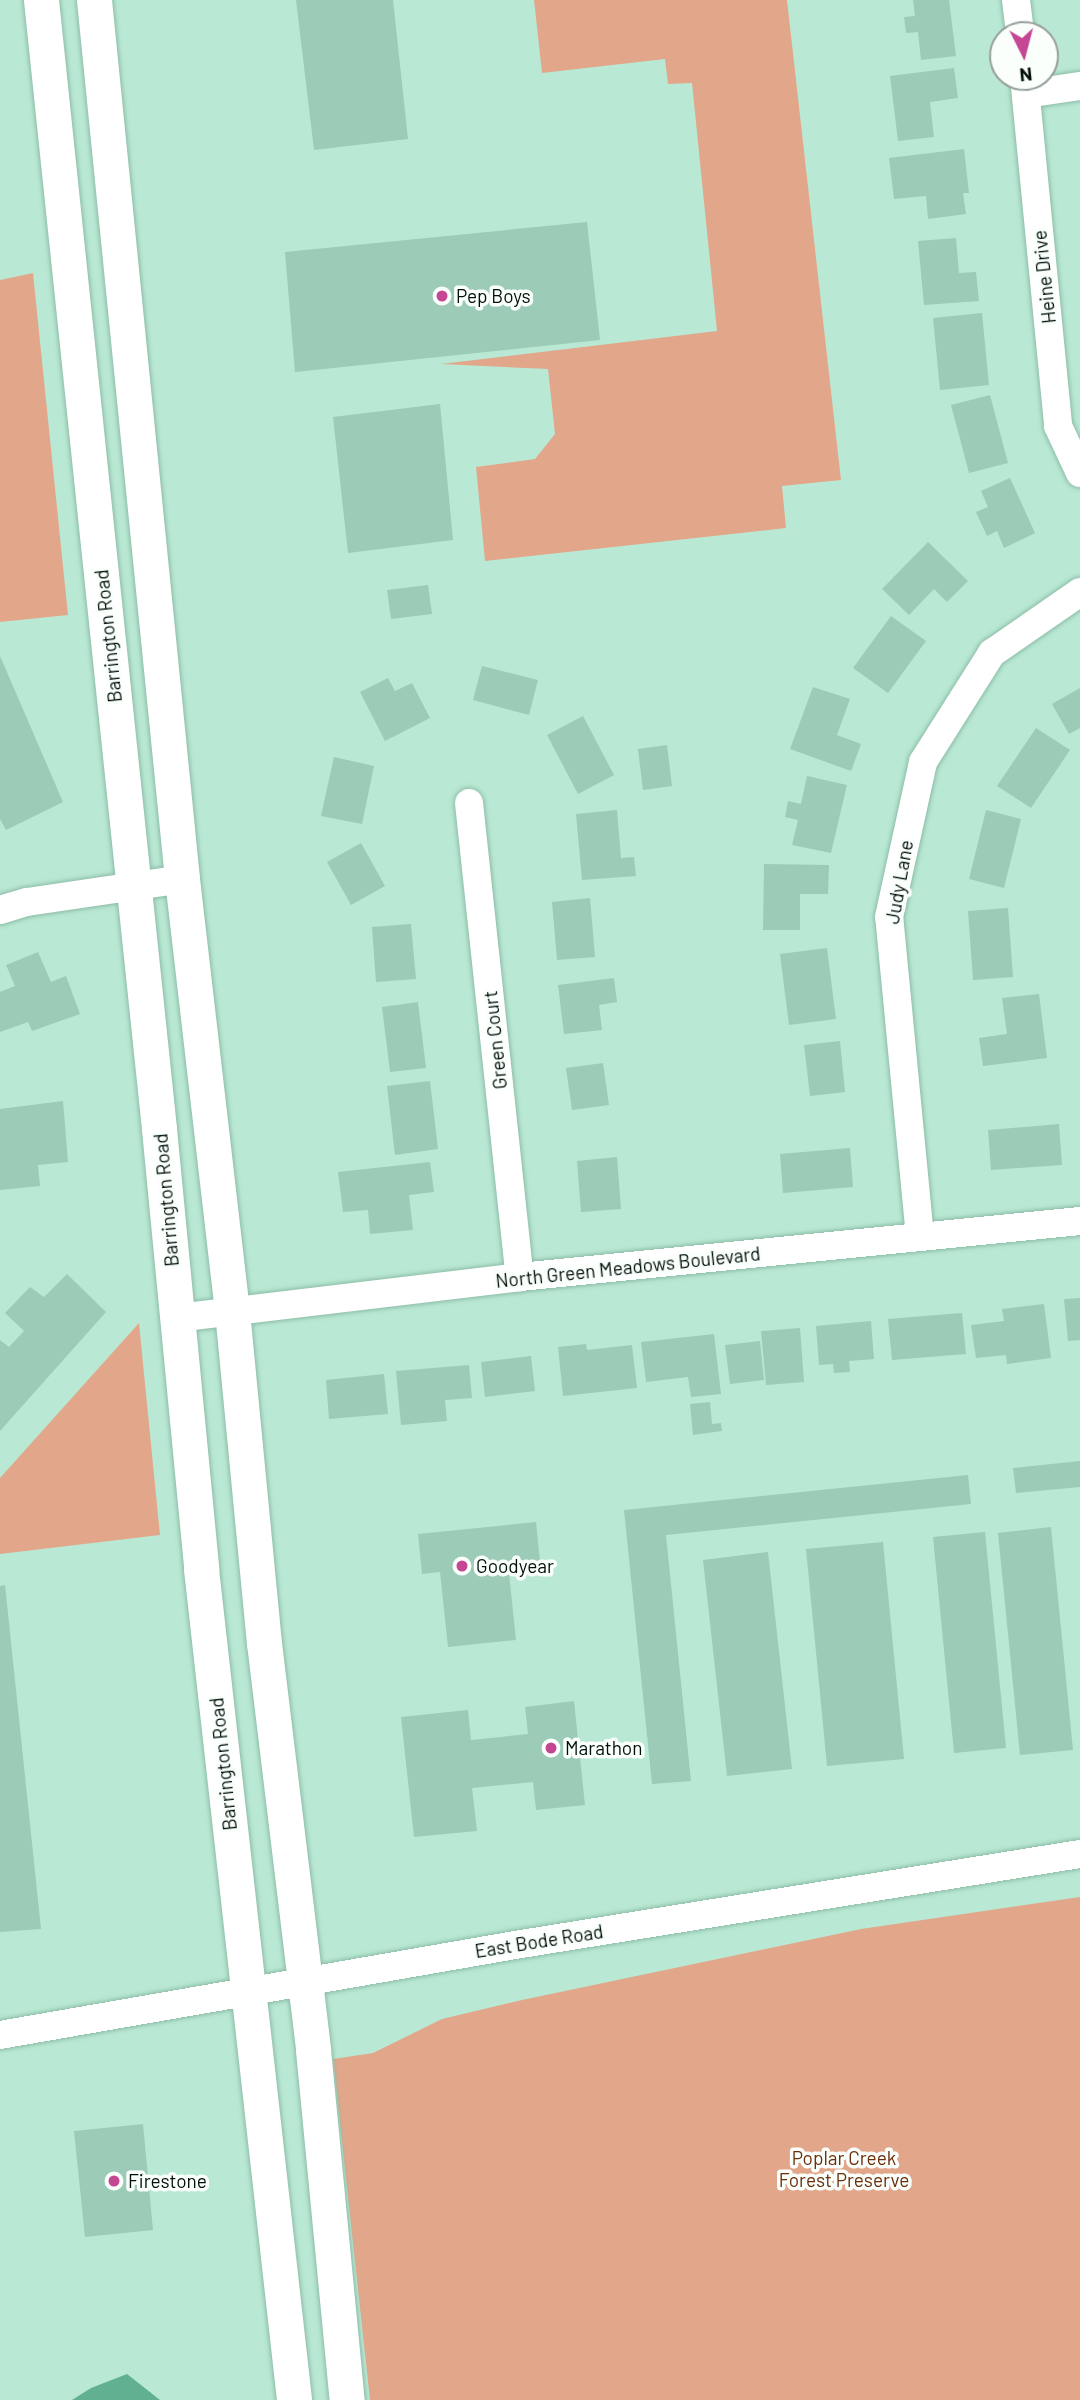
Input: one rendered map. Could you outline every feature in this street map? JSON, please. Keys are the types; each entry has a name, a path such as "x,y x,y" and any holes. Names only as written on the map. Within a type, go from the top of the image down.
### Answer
{"main road":[{"name":"Barrington Road","path":"40,0 134,885 201,1569 294,2400"},
{"path":"94,0 183,878 233,1311 264,1643 304,1981 347,2400"}],"street":[{"path":"1016,0 1018,21"},
{"path":"1059,86 1080,86"},
{"name":"Heine Drive","path":"1025,91 1058,426 1080,473"},
{"name":"Judy Lane","path":"920,1237 889,917 923,762 992,653 1080,592"},
{"name":"Green Court","path":"469,803 520,1277"},
{"path":"0,910 27,902 183,878"},
{"name":"North Green Meadows Boulevard","path":"177,1318 520,1277 1080,1221"},
{"name":"East Bode Road","path":"0,2035 304,1981 1080,1854"}],"green space":[{"path":"534,0 787,0 841,480 782,486 786,528 485,561 476,467 535,459 555,434 548,369 441,364 717,331 692,83 668,84 665,59 542,73"},
{"path":"33,273 68,615 0,622 0,280"},
{"path":"139,1323 160,1535 0,1554 0,1478"},
{"name":"Poplar Creek Forest Preserve","path":"1080,1897 1080,2400 370,2400 333,2059 373,2053 442,2019 522,2000 861,1929"}],"shaded area":[{"path":"127,2374 160,2400 72,2400 91,2388"}],"building":[{"path":"296,0 393,0 408,139 314,150"},
{"path":"913,0 949,0 956,56 921,60 918,32 906,33 904,17 915,16"},
{"path":"954,68 958,98 930,102 934,137 898,141 890,76"},
{"path":"964,149 969,193 963,193 966,214 928,219 926,196 894,199 889,158"},
{"name":"Pep Boys","path":"587,222 600,340 295,372 285,252"},
{"path":"956,238 959,273 976,272 979,301 924,305 918,241"},
{"path":"982,313 989,385 940,390 933,318"},
{"path":"990,395 1008,463 969,473 951,405"},
{"path":"440,404 453,540 348,553 333,417"},
{"path":"1010,478 1035,533 1004,548 997,531 987,536 976,512 988,507 981,491"},
{"path":"928,542 968,581 947,602 934,589 909,615 882,589"},
{"path":"428,585 432,614 391,619 387,590"},
{"path":"891,616 926,641 888,693 853,668"},
{"path":"0,656 63,802 6,830 0,819"},
{"path":"482,666 538,680 529,715 473,700"},
{"path":"388,678 395,691 412,683 430,718 385,741 360,692"},
{"path":"813,687 850,699 837,735 861,744 851,771 790,749"},
{"path":"1080,688 1080,728 1069,734 1052,704"},
{"path":"583,716 614,775 578,794 547,735"},
{"path":"1036,728 1070,750 1031,808 997,786"},
{"path":"667,745 672,786 643,790 638,749"},
{"path":"334,757 374,766 362,824 321,816"},
{"path":"807,776 847,785 831,853 792,845 798,820 785,817 788,801 801,804"},
{"path":"617,810 621,858 634,857 636,876 582,880 576,814"},
{"path":"986,810 1021,819 1004,888 969,879"},
{"path":"361,843 385,886 351,905 327,862"},
{"path":"764,864 829,865 828,894 800,894 800,930 763,930"},
{"path":"590,898 595,957 557,960 552,902"},
{"path":"1008,908 1013,977 973,980 968,911"},
{"path":"411,924 416,979 376,982 372,927"},
{"path":"827,948 836,1019 789,1025 780,954"},
{"path":"38,952 51,982 66,976 80,1014 32,1031 28,1022 0,1032 0,992 15,986 6,965"},
{"path":"614,978 617,1002 599,1005 602,1030 564,1034 558,985"},
{"path":"1039,994 1047,1058 983,1066 979,1038 1007,1034 1002,998"},
{"path":"418,1002 426,1068 390,1072 382,1007"},
{"path":"840,1041 845,1092 810,1096 804,1045"},
{"path":"603,1063 609,1105 572,1110 566,1068"},
{"path":"430,1081 438,1149 395,1155 387,1086"},
{"path":"63,1101 68,1162 38,1165 40,1186 0,1190 0,1109"},
{"path":"1059,1124 1062,1165 991,1170 988,1130"},
{"path":"850,1148 853,1187 783,1193 780,1154"},
{"path":"617,1157 621,1209 581,1212 577,1161"},
{"path":"430,1162 434,1192 409,1195 413,1230 370,1234 368,1210 343,1212 338,1172"},
{"path":"67,1274 106,1312 0,1431 0,1340 9,1347 24,1331 5,1313 30,1287 44,1297"},
{"path":"1080,1298 1080,1340 1068,1341 1064,1299"},
{"path":"1044,1304 1051,1358 1007,1364 1006,1355 976,1358 971,1325 1004,1321 1002,1309"},
{"path":"962,1313 966,1354 892,1360 888,1319"},
{"path":"871,1321 874,1359 849,1361 850,1372 834,1373 833,1364 819,1365 816,1326"},
{"path":"800,1328 804,1382 766,1385 761,1331"},
{"path":"714,1334 721,1394 691,1397 688,1377 646,1382 641,1342"},
{"path":"760,1341 764,1380 730,1384 725,1345"},
{"path":"586,1344 587,1350 632,1345 637,1388 563,1396 558,1347"},
{"path":"531,1356 535,1391 485,1397 481,1362"},
{"path":"469,1365 472,1398 445,1400 447,1421 401,1425 396,1371"},
{"path":"384,1374 388,1414 329,1419 326,1380"},
{"path":"710,1402 712,1424 721,1423 722,1431 693,1435 690,1404"},
{"path":"1080,1461 1080,1487 1016,1493 1013,1468"},
{"path":"968,1475 971,1504 666,1535 691,1781 652,1784 624,1510"},
{"path":"536,1522 540,1561 508,1564 516,1640 448,1647 440,1572 422,1574 418,1534"},
{"path":"1051,1527 1073,1750 1020,1755 998,1533"},
{"path":"985,1532 1006,1748 954,1753 933,1537"},
{"path":"883,1542 904,1759 827,1766 806,1549"},
{"path":"768,1552 792,1769 727,1776 703,1560"},
{"path":"5,1585 41,1929 0,1932 0,1586"},
{"path":"574,1701 585,1805 536,1810 533,1782 472,1788 477,1831 414,1837 401,1717 468,1710 471,1740 528,1734 525,1707"},
{"name":"Firestone","path":"143,2124 153,2230 85,2237 74,2131"}],"place":[{"name":"Pep Boys","path":"442,296"},
{"name":"Goodyear","path":"462,1566"},
{"name":"Marathon","path":"551,1748"},
{"name":"Firestone","path":"114,2181"}]}
